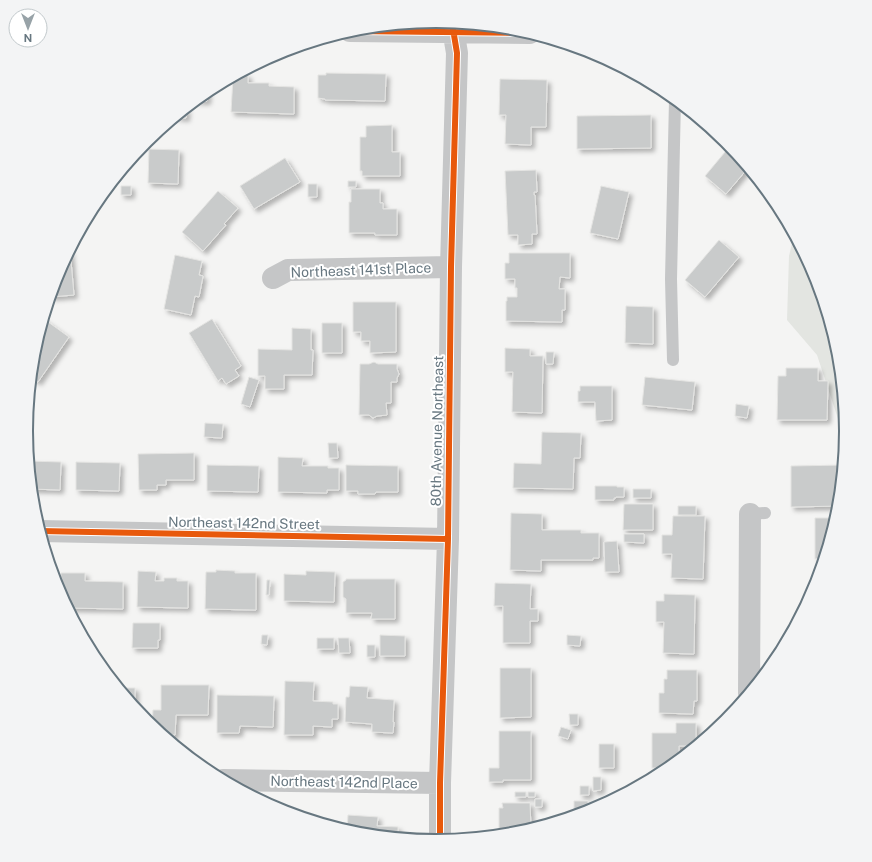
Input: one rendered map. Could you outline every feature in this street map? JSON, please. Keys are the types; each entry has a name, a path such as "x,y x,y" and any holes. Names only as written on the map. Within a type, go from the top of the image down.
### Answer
{"street":[{"name":"80th Avenue Northeast","path":"440,834 440,783 448,539 451,267 458,53 453,29"},
{"name":"Northeast 141st Place","path":"273,278 288,270 451,267"},
{"path":"749,684 757,513"},
{"name":"Northeast 142nd Street","path":"46,531 448,539"},
{"name":"Northeast 142nd Place","path":"234,780 440,783"}],"lane":[{"path":"672,360 671,279 675,107"}],"shaded area":[{"path":"792,243 818,301 836,378 839,421 817,355 787,320 789,256"}],"building":[{"path":"326,73 386,74 385,101 325,100 318,98 318,75 326,75"},
{"path":"248,75 248,83 269,83 269,86 294,87 294,114 231,112 233,83"},
{"path":"500,79 547,80 546,127 531,127 531,145 505,144 506,115 499,115"},
{"path":"651,115 651,148 577,149 577,116"},
{"path":"392,125 392,152 400,152 400,176 362,176 362,171 360,171 360,137 366,137 366,126"},
{"path":"149,149 179,150 178,184 148,183"},
{"path":"726,151 745,172 726,194 705,176"},
{"path":"285,158 300,182 254,209 240,186"},
{"path":"536,170 537,192 534,192 534,195 537,234 532,234 532,244 518,245 518,235 508,235 505,171"},
{"path":"348,181 356,181 356,187 348,187"},
{"path":"308,184 317,184 317,197 308,197"},
{"path":"121,186 131,186 131,195 121,195"},
{"path":"601,186 629,192 618,239 590,233"},
{"path":"351,189 380,189 380,203 383,203 383,209 397,209 397,235 349,233 349,202 351,202"},
{"path":"218,191 238,208 224,224 226,225 203,251 182,232"},
{"path":"719,240 739,257 705,297 685,280"},
{"path":"509,253 570,253 570,278 560,277 559,289 565,289 565,310 562,310 562,322 506,321 507,297 517,297 515,279 505,279 505,263 509,263"},
{"path":"175,255 202,261 199,275 203,276 199,297 195,296 191,315 164,309"},
{"path":"71,262 74,295 56,297"},
{"path":"353,302 396,302 396,352 370,353 370,341 361,341 361,332 353,332"},
{"path":"626,306 653,307 653,344 625,343"},
{"path":"212,319 241,366 235,370 239,376 226,384 222,378 218,381 189,333"},
{"path":"48,322 69,337 38,382 36,380 36,378"},
{"path":"322,323 342,323 342,353 322,353"},
{"path":"292,328 311,329 311,350 313,350 312,375 284,375 284,389 265,389 265,376 258,376 258,349 292,350"},
{"path":"505,348 530,349 530,356 543,356 542,413 512,412 513,372 505,372"},
{"path":"546,352 554,352 553,364 546,364"},
{"path":"374,362 378,364 397,364 399,374 397,382 391,382 391,403 386,403 387,415 373,418 369,415 359,415 360,364 369,364"},
{"path":"786,368 818,368 818,381 828,381 827,420 777,420 778,376 786,376"},
{"path":"249,377 259,380 250,407 241,404"},
{"path":"645,377 695,382 692,410 642,405"},
{"path":"580,386 612,386 612,420 596,421 595,402 578,402 578,391 580,391"},
{"path":"736,404 749,406 747,418 735,416"},
{"path":"205,423 223,424 222,438 204,437"},
{"path":"542,432 581,433 580,458 574,458 573,489 513,488 514,463 541,464"},
{"path":"328,443 337,443 338,458 329,458"},
{"path":"194,453 194,480 166,480 166,485 157,485 157,490 139,490 138,454"},
{"path":"278,457 303,458 302,466 328,466 328,468 339,468 339,490 327,490 327,493 278,492"},
{"path":"34,461 61,462 60,490 37,489"},
{"path":"76,462 120,463 119,491 76,490"},
{"path":"207,465 259,466 258,492 207,491"},
{"path":"346,465 398,466 398,492 358,494 358,491 346,491"},
{"path":"837,465 832,506 791,507 791,466"},
{"path":"595,486 624,487 624,497 616,497 614,500 595,500"},
{"path":"633,489 651,489 651,498 633,498"},
{"path":"624,504 653,504 653,530 623,530"},
{"path":"678,506 696,506 696,515 678,515"},
{"path":"511,513 542,514 542,530 581,530 581,533 599,533 599,558 593,558 593,560 541,560 541,571 510,570"},
{"path":"673,516 705,516 703,579 671,578 672,554 662,554 662,535 672,535"},
{"path":"815,518 829,518 819,559 815,559"},
{"path":"624,534 644,534 644,543 624,542"},
{"path":"617,541 619,572 605,572 604,542"},
{"path":"216,570 235,571 235,573 256,573 256,610 205,609 206,572 216,572"},
{"path":"138,571 156,572 155,581 164,581 164,578 177,578 177,581 188,581 188,608 137,607"},
{"path":"306,571 335,572 334,602 284,601 284,574 306,575"},
{"path":"61,573 85,573 85,581 123,582 123,609 75,608 61,577"},
{"path":"346,579 395,579 395,619 371,619 372,613 346,613 346,599 343,597 343,582"},
{"path":"267,580 270,580 269,595 266,595"},
{"path":"495,583 531,584 530,609 538,609 538,621 530,621 530,643 503,643 503,606 494,606"},
{"path":"664,594 695,595 694,654 663,653 664,622 656,622 656,601 664,601"},
{"path":"133,623 160,623 160,640 158,640 158,648 132,648"},
{"path":"262,635 268,635 267,645 261,644"},
{"path":"380,635 405,636 405,656 380,656"},
{"path":"567,635 581,636 580,646 567,645"},
{"path":"317,638 334,638 334,649 317,649"},
{"path":"338,638 349,638 350,653 339,653"},
{"path":"367,645 375,645 375,657 367,657"},
{"path":"500,668 531,668 531,717 500,718"},
{"path":"667,670 697,670 697,701 694,701 693,714 659,713 659,693 664,693 664,679 667,679"},
{"path":"285,681 314,682 313,701 333,702 333,704 338,704 338,719 332,719 332,727 313,726 313,735 284,735"},
{"path":"161,685 209,685 208,715 176,715 175,735 171,735 153,717 153,710 161,710"},
{"path":"350,686 368,687 367,698 394,700 393,733 372,732 372,724 345,722 346,697 349,697"},
{"path":"126,688 135,688 135,699"},
{"path":"217,695 274,696 273,727 240,726 239,733 217,733"},
{"path":"569,714 578,714 578,725 570,725"},
{"path":"676,723 696,723 696,739 687,746 679,746 679,752 657,768 652,768 652,733 676,733"},
{"path":"561,727 571,730 568,739 558,736"},
{"path":"499,731 531,731 531,780 503,780 503,782 489,782 489,768 499,768"},
{"path":"599,744 614,744 614,768 599,768"},
{"path":"593,777 601,777 601,790 593,791"},
{"path":"580,786 589,786 589,795 580,795"},
{"path":"515,792 526,792 526,797 515,797"},
{"path":"528,792 535,792 535,797 528,797"},
{"path":"535,799 542,799 542,807 535,807"},
{"path":"574,801 588,801 588,804 574,810"},
{"path":"502,803 530,803 531,822 499,829 499,808 503,808"},
{"path":"348,815 378,817 377,826 398,827 398,832 383,831 347,824"}],"cycle path":[{"path":"440,834 440,783 448,539 451,267 457,53 453,29"},
{"path":"381,31 498,33"},
{"path":"46,531 448,539"}]}
